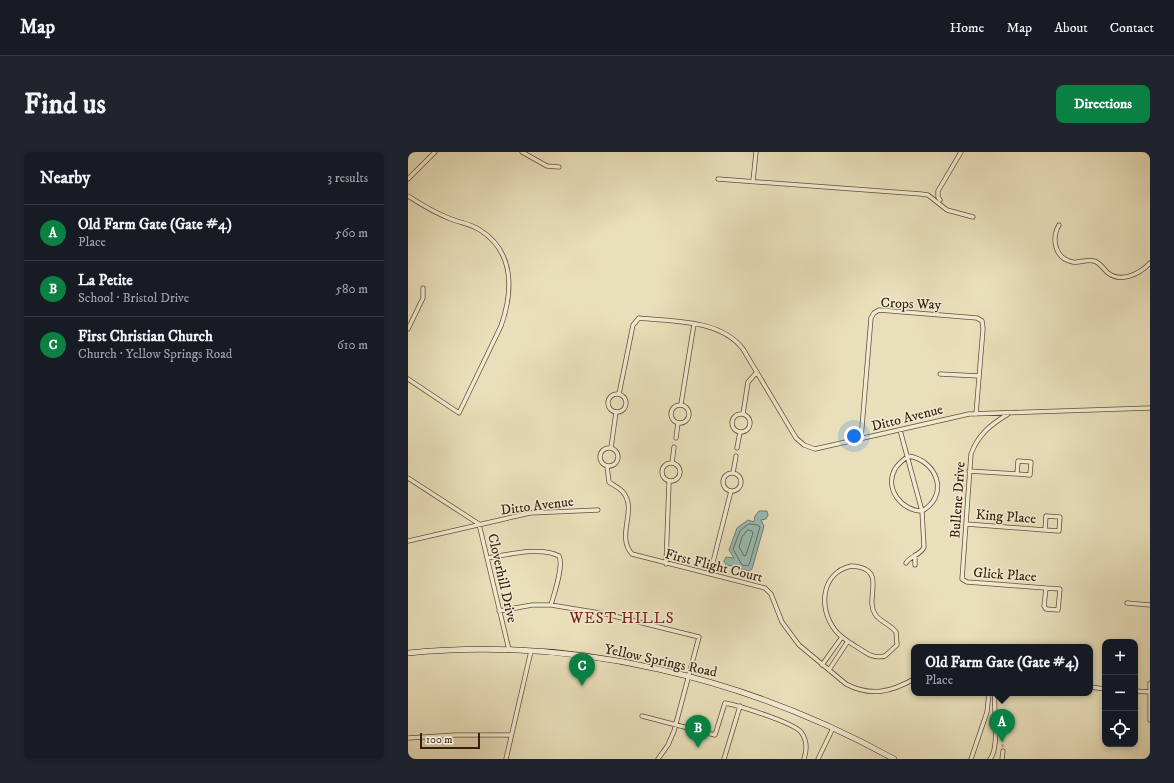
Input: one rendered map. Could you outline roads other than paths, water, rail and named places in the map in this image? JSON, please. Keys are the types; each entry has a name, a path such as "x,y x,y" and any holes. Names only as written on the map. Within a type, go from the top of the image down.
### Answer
{"main road":[{"name":"Yellow Springs Road","path":"408,653 444,650 531,651 604,659 688,676 762,698 833,728 894,759"}],"street":[{"path":"408,180 435,152"},
{"path":"522,152 547,166 559,167"},
{"path":"754,181 756,152"},
{"path":"940,200 938,198 938,191 961,152"},
{"path":"718,178 921,194 928,196 947,210 973,217"},
{"path":"408,196 437,214 470,225 491,238 504,257 510,278 505,313 501,326 459,413 408,379"},
{"path":"1059,225 1055,234 1055,243 1058,253 1068,260 1094,261 1099,263 1108,273 1118,277 1135,274 1150,263"},
{"path":"408,329 409,324 423,298 423,288"},
{"name":"Crops Way","path":"861,439 870,322 872,315 876,312 925,313 979,319 982,322 983,329 976,414"},
{"name":"Ditto Avenue","path":"619,394 633,325 639,318 694,324 718,329 732,337 743,349 796,438 804,445 815,449 958,416 976,414 1150,408"},
{"path":"681,404 694,324"},
{"path":"743,414 748,382 757,372"},
{"path":"940,374 979,376"},
{"path":"619,394 625,398 626,405 622,411 616,412 610,408 608,401 612,395 619,394"},
{"path":"681,404 687,407 689,417 685,422 678,422 673,419 671,412 675,406 681,404"},
{"path":"611,448 616,412"},
{"path":"738,414 743,414 750,420 751,425 749,429 740,432 733,426 732,422 738,414"},
{"path":"990,414 994,423"},
{"name":"Bullene Drive","path":"963,581 970,461 977,441 994,423 1009,414"},
{"path":"676,438 678,422"},
{"path":"900,430 922,511 924,547 906,563"},
{"path":"737,448 740,432"},
{"path":"611,448 616,452 618,459 614,465 607,466 601,462 600,456 604,449 611,448"},
{"path":"672,463 674,448"},
{"path":"733,473 736,456"},
{"path":"908,456 916,457 927,463 935,474 937,482 935,496 922,511"},
{"path":"908,456 895,469 892,487 899,502 905,506 922,511"},
{"path":"969,471 1030,475 1031,462 1018,461 1017,474"},
{"path":"669,482 676,480 680,474 678,467 672,463"},
{"path":"669,482 665,480 662,471 663,467 672,463"},
{"name":"First Flight Court","path":"607,466 609,482 620,489 627,498 629,507 625,538 629,550 636,556 756,585 768,590 782,622 799,645 846,684 868,692 885,691 900,687 911,681"},
{"path":"733,473 739,477 741,483 738,490 731,491 724,486 723,481 728,474 733,473"},
{"name":"Cloverhill Drive","path":"408,478 479,524 509,650"},
{"path":"666,564 669,482"},
{"path":"710,574 731,491"},
{"name":"Ditto Avenue","path":"408,541 530,513 598,510"},
{"name":"King Place","path":"966,524 1045,530 1059,531 1060,517 1046,516 1045,530"},
{"path":"487,558 523,552 545,553 559,556 561,560 559,573 551,605"},
{"path":"915,555 915,565"},
{"path":"858,566 870,574 873,579 872,606 878,618 893,628 897,638 897,645 889,654 880,658 866,653 842,638 832,626 825,610 825,590 829,579 836,572 844,568 858,566"},
{"name":"Glick Place","path":"963,581 1060,589 1058,610 1046,609 1044,606 1046,588"},
{"path":"1127,603 1150,605"},
{"path":"499,611 532,605 551,605 606,614 699,637 676,724 668,745 658,759"},
{"path":"822,665 842,638"},
{"path":"828,670 848,641"},
{"path":"506,759 531,651"},
{"path":"1150,683 1150,720"},
{"path":"1138,691 1150,692"},
{"path":"971,759 987,712 989,696"},
{"path":"990,759 996,748 994,715 995,696"},
{"path":"642,716 715,735 725,703 740,706 796,727 805,739 806,749 804,759"},
{"path":"724,759 740,706"},
{"path":"994,715 1001,726 1002,733"},
{"path":"818,759 833,728"},
{"path":"408,738 456,735 511,735"},
{"path":"1002,759 1003,751"}],"water":[{"path":"759,511 767,511 768,515 766,519 761,520 764,526 752,569 749,571 741,569 737,564 733,566 726,565 724,561 726,557 734,558 729,550 737,528 748,520 754,522 755,516"}],"tunnel":[{"path":"1002,733 1003,751"}],"place":[{"name":"First Christian Church","path":"582,686"},
{"name":"Old Farm Gate (Gate #4)","path":"1002,742"},
{"name":"La Petite","path":"698,748"}],"district":[{"name":"WEST HILLS","path":"622,618"}]}
